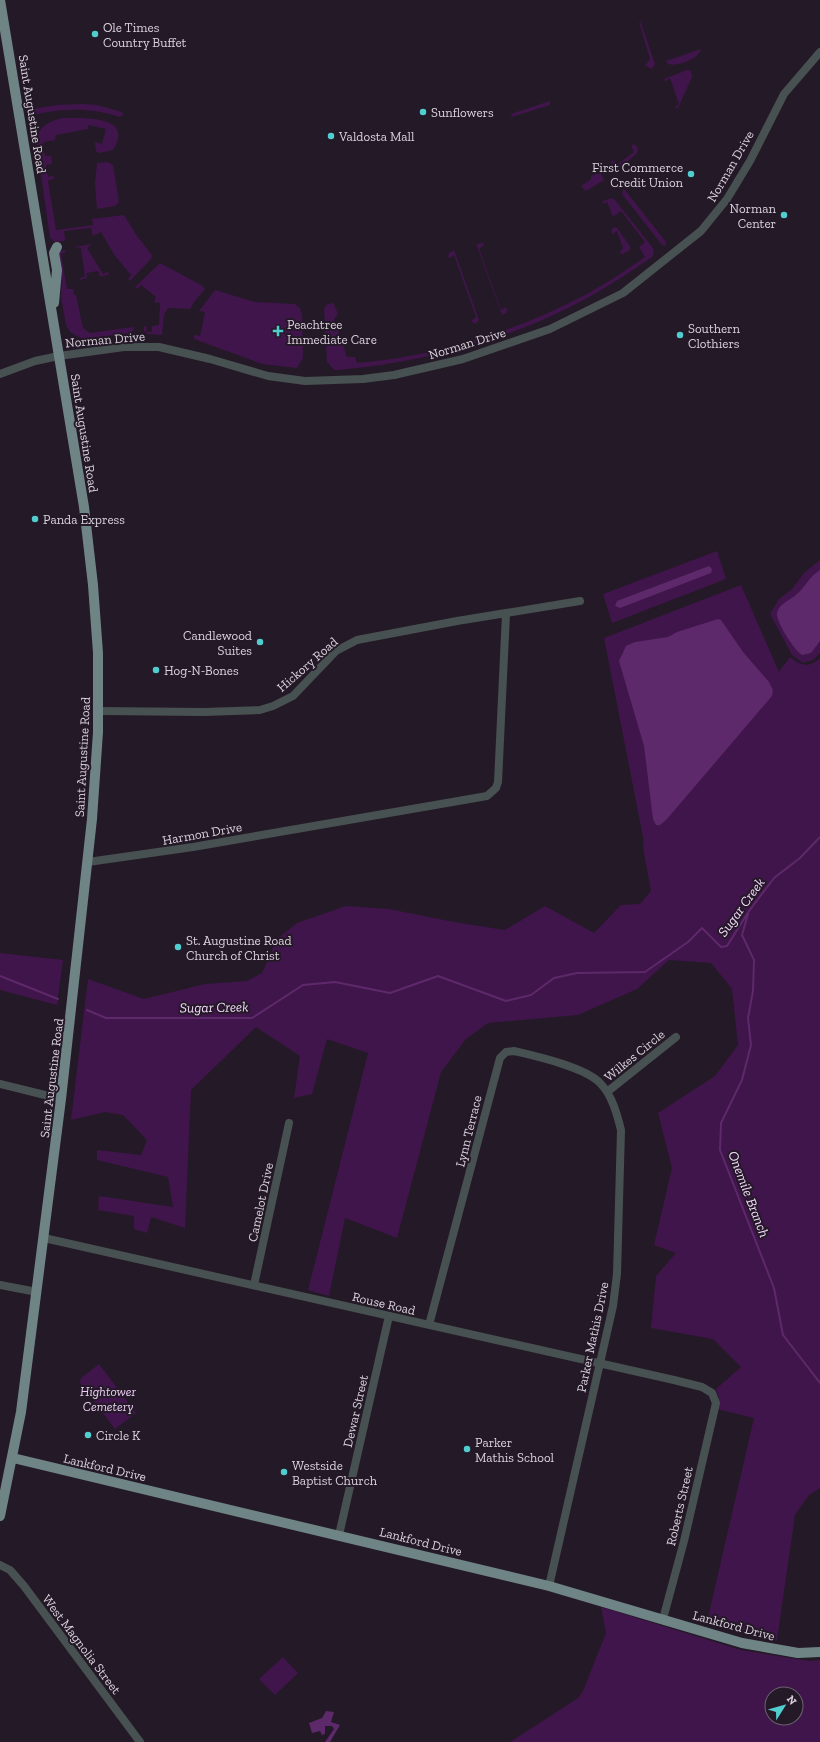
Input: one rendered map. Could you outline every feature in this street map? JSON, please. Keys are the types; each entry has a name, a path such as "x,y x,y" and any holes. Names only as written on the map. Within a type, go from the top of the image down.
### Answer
{"main road":[{"name":"Saint Augustine Road","path":"0,0 3,30 84,506 93,585 98,653 97,748 88,862 61,1099 21,1412 13,1458 0,1516"},
{"path":"53,319 57,270 54,253 57,247"},
{"name":"Lankford Drive","path":"13,1458 549,1586 742,1643 782,1652 820,1652"}],"street":[{"name":"Norman Drive","path":"0,374 35,361 59,356 124,347 159,347 283,378 305,381 363,379 394,375 463,359 550,329 623,293 701,231 727,200 750,161 784,94 820,52"},
{"name":"Hickory Road","path":"98,711 204,712 260,710 283,702 293,696 336,652 357,640 457,621 580,601"},
{"name":"Harmon Drive","path":"88,862 139,855 487,796 493,792 498,782 506,614"},
{"name":"Wilkes Circle","path":"607,1092 676,1037"},
{"name":"Lynn Terrace","path":"429,1325 500,1058 506,1052 514,1051 566,1066 600,1082 607,1092"},
{"path":"0,1084 61,1099"},
{"name":"Parker Mathis Drive","path":"549,1586 613,1306 617,1274 622,1150 621,1130 617,1113 607,1092"},
{"name":"Camelot Drive","path":"254,1285 289,1122"},
{"name":"Rouse Road","path":"44,1238 702,1387 712,1393 715,1398"},
{"path":"0,1285 37,1292"},
{"name":"Dewar Street","path":"338,1535 389,1316"},
{"name":"Roberts Street","path":"663,1619 684,1541 716,1403 715,1398"},
{"name":"West Magnolia Street","path":"0,1565 10,1570 24,1586 140,1742"}],"green space":[{"path":"639,22 641,23 655,64 652,69 645,66 650,59"},
{"path":"701,49 692,59 682,63 672,65 668,64 666,61"},
{"path":"687,70 691,71 692,77 678,108 674,108 679,104 670,78 665,82 664,79"},
{"path":"550,101 550,105 512,117 511,114"},
{"path":"57,105 97,105 122,112 123,115 120,117 99,112 79,110 37,114 32,112 32,109"},
{"path":"63,118 94,119 112,124 117,130 118,139 113,150 100,153 96,151 95,142 102,144 106,129 88,125 88,129 56,135 55,140 44,142 45,156 51,156 52,164 46,165 48,177 53,176 55,178 48,181 56,230 93,225 92,219 124,215 137,236 152,255 151,259 130,281 128,279 131,275 115,256 101,232 93,236 91,228 64,231 64,241 55,242 50,238 36,140 40,131 46,124"},
{"path":"634,144 638,148 637,153 619,169 615,167 611,162 612,160 618,164 634,152 631,146"},
{"path":"108,162 113,165 119,202 115,206 97,209 95,184 97,163"},
{"path":"601,174 604,180 586,191 581,186 591,179 591,176"},
{"path":"623,189 666,242 665,246 662,245 622,194"},
{"path":"612,198 653,248 654,253 652,257 642,264 593,295 545,319 488,340 458,349 398,362 338,370 334,370 327,362 324,310 326,305 331,303 334,304 338,314 334,319 347,357 355,357 357,363 415,355 473,341 529,321 557,309 599,287 645,257 639,247 645,242 621,211 613,217 607,202 602,204 603,201"},
{"path":"613,227 617,228 630,246 630,250 623,254 619,253 623,248 617,231 613,234 611,232"},
{"path":"483,243 484,245 479,249 501,310 505,307 507,309 506,313 502,315 476,244"},
{"path":"92,244 87,248 103,274 107,272 110,274 100,277 98,271 87,273 87,278 80,280 79,278 85,277 81,248 74,247"},
{"path":"65,250 66,252 61,254 67,289 73,289 74,295 76,295 83,328 90,333 133,327 134,329 131,333 82,339 70,332 66,325 61,297 62,279 58,256 61,251"},
{"path":"454,250 479,320 475,324 471,321 476,317 454,255 450,258 448,257 449,253"},
{"path":"160,263 203,286 205,289 190,309 168,308 164,315 162,335 148,334 144,331 144,326 146,326 147,332 152,332 152,326 159,325 160,303 154,302 156,297 141,285 138,289 135,287"},
{"path":"215,290 255,302 295,304 300,308 302,315 303,358 297,368 262,364 194,339 194,335 200,336 205,312 199,311"},
{"path":"717,551 726,579 612,623 603,594"},
{"path":"820,560 820,653 813,660 803,663 792,655 770,614 779,599 792,589 805,572"},
{"path":"741,585 779,672 790,657 805,665 820,658 820,1488 809,1495 795,1515 777,1640 758,1637 707,1622 754,1418 717,1409 719,1398 716,1389 741,1367 713,1339 651,1328 656,1276 676,1253 654,1245 672,1168 658,1113 715,1076 738,1045 732,989 711,963 669,960 637,989 578,1015 488,1023 466,1039 441,1072 397,1238 345,1218 329,1296 308,1290 368,1053 327,1039 312,1094 294,1098 300,1056 256,1027 191,1090 185,1228 151,1217 147,1233 134,1229 134,1216 98,1210 99,1196 173,1207 168,1177 97,1160 97,1150 141,1155 147,1140 123,1115 105,1112 71,1120 88,979 144,999 205,984 247,981 262,973 277,939 297,923 346,906 389,909 454,922 505,930 545,906 594,933 621,905 640,904 651,891 644,853 643,837 604,638"},
{"path":"0,953 63,960 57,1005 0,990"},
{"name":"Hightower Cemetery","path":"99,1364 136,1413 115,1429 80,1383 81,1378"},
{"path":"601,1607 741,1650 809,1661 820,1660 820,1742 510,1742 578,1698 583,1691 606,1633"},
{"path":"283,1657 298,1673 275,1695 259,1679"}],"shaded area":[{"path":"709,566 712,569 711,573 620,608 615,606 617,601"},
{"path":"820,570 820,641 811,653 802,655 786,636 779,623 777,613 780,607 797,594 813,575"},
{"path":"718,619 721,620 743,652 769,682 773,690 772,696 667,819 660,825 656,825 653,819 644,746 619,661 626,646 635,642 668,637 677,632"},
{"path":"326,1711 334,1712 331,1722 340,1725 330,1742 325,1742 334,1729 332,1726 325,1726 325,1734 322,1735 320,1731 312,1733 309,1723 322,1718"}],"waterway":[{"name":"Sugar Creek","path":"87,1010 106,1018 252,1018 303,985 335,982 390,993 438,976 506,1001 531,995 554,978 577,973 645,972 688,942 702,928 721,947 727,946 749,911 774,878 800,858 820,837"},
{"name":"Onemile Branch","path":"748,914 742,935 754,960 753,991 748,1018 751,1045 742,1080 721,1123 720,1150 774,1288 783,1335 820,1383"},
{"name":"Sugar Creek","path":"0,976 58,999"}],"place":[{"name":"Ole Times Country Buffet","path":"95,34"},
{"name":"Sunflowers","path":"423,112"},
{"name":"Valdosta Mall","path":"331,136"},
{"name":"First Commerce Credit Union","path":"691,174"},
{"name":"Norman Center","path":"784,215"},
{"name":"Peachtree Immediate Care","path":"278,331"},
{"name":"Southern Clothiers","path":"680,335"},
{"name":"Panda Express","path":"35,519"},
{"name":"Candlewood Suites","path":"260,642"},
{"name":"Hog-N-Bones","path":"156,670"},
{"name":"St. Augustine Road Church of Christ","path":"178,947"},
{"name":"Circle K","path":"88,1435"},
{"name":"Parker Mathis School","path":"467,1449"},
{"name":"Westside Baptist Church","path":"284,1472"}]}
